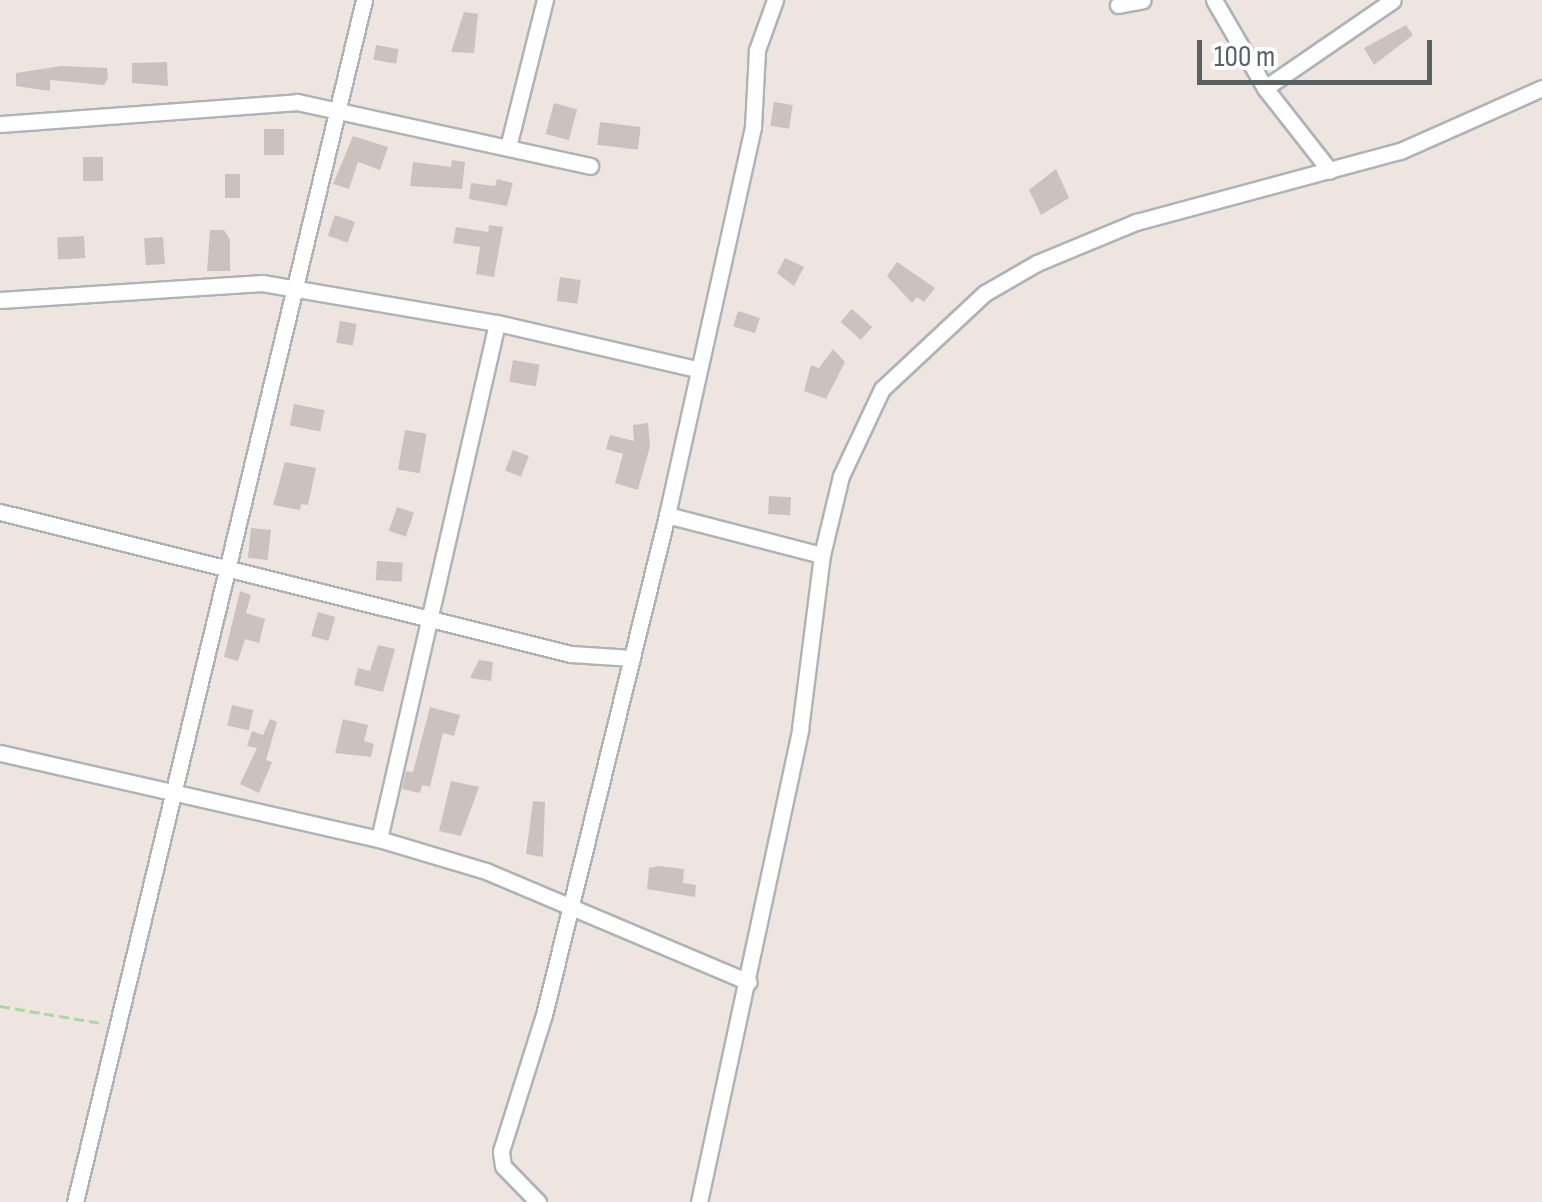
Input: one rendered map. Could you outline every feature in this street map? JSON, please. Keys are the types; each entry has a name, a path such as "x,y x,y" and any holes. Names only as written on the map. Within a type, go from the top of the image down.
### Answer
{"street":[{"path":"76,1202 170,794 230,567 292,286 364,0"},
{"path":"508,147 545,0"},
{"path":"538,1202 503,1166 501,1152 572,904 667,515 753,127 757,50 775,0"},
{"path":"1118,5 1143,0"},
{"path":"1214,0 1265,88 1330,171"},
{"path":"1265,88 1393,0"},
{"path":"700,1202 800,730 822,554 842,476 882,389 985,292 1136,222 1400,152 1542,88"},
{"path":"0,124 296,102 339,107 590,166"},
{"path":"0,300 292,286 497,323 697,369"},
{"path":"378,839 426,616 497,323"},
{"path":"0,512 571,654 632,658"},
{"path":"667,515 822,554"},
{"path":"0,753 378,839 572,904 749,982"}],"path":[{"path":"0,1006 117,1023"}],"building":[{"path":"464,12 478,14 474,53 451,52"},
{"path":"1406,25 1413,35 1374,65 1364,48"},
{"path":"376,45 399,49 396,64 373,60"},
{"path":"167,62 168,86 132,83 132,63"},
{"path":"61,66 107,68 108,78 104,85 50,80 50,91 16,86 16,73"},
{"path":"774,102 793,105 789,129 770,126"},
{"path":"554,103 577,109 569,140 546,134"},
{"path":"600,122 641,127 638,150 597,145"},
{"path":"264,129 284,129 284,155 264,155"},
{"path":"353,136 388,147 380,170 358,162 349,189 333,184"},
{"path":"83,157 103,157 103,181 83,181"},
{"path":"452,160 465,162 462,189 410,186 413,162 451,167"},
{"path":"1056,169 1069,198 1041,215 1029,190"},
{"path":"225,174 240,174 240,198 225,198"},
{"path":"497,179 513,183 507,206 469,199 471,183 495,186"},
{"path":"335,215 355,222 348,243 328,236"},
{"path":"489,225 503,227 494,277 476,274 480,247 453,243 456,227 488,232"},
{"path":"210,230 224,230 230,240 230,271 207,271"},
{"path":"84,236 85,258 58,259 57,237"},
{"path":"163,237 165,264 146,265 144,238"},
{"path":"785,258 804,267 794,286 777,273"},
{"path":"897,262 935,288 924,302 917,297 912,303 887,276"},
{"path":"560,277 581,280 577,304 557,301"},
{"path":"852,309 872,327 861,340 841,322"},
{"path":"738,311 760,318 755,333 733,326"},
{"path":"340,321 357,324 353,346 336,343"},
{"path":"833,349 845,362 826,399 804,391 811,365 819,368"},
{"path":"513,360 540,365 536,386 509,382"},
{"path":"294,404 324,410 320,432 290,426"},
{"path":"648,423 650,446 638,490 615,483 623,454 606,449 610,435 634,441 633,425"},
{"path":"405,430 427,434 420,473 398,469"},
{"path":"513,450 529,456 521,477 505,471"},
{"path":"285,462 316,468 308,505 301,504 300,510 273,505"},
{"path":"769,496 791,497 790,515 768,514"},
{"path":"397,507 414,513 406,536 389,531"},
{"path":"251,528 271,530 268,560 248,558"},
{"path":"377,561 403,563 402,582 376,580"},
{"path":"240,591 251,595 246,613 265,619 259,643 245,639 238,661 224,657"},
{"path":"318,612 335,617 328,641 311,636"},
{"path":"378,645 395,649 383,692 354,685 358,668 370,671"},
{"path":"479,660 493,662 491,681 470,678"},
{"path":"232,705 253,710 249,730 227,725"},
{"path":"430,707 460,715 454,736 443,733 430,787 422,785 420,793 402,789 406,771 413,772"},
{"path":"270,719 277,722 266,760 272,762 259,793 240,784 257,748 247,746 252,731 263,735"},
{"path":"343,719 368,725 364,741 374,744 371,757 335,753"},
{"path":"451,781 479,787 461,836 439,831"},
{"path":"533,801 545,802 543,857 526,854"},
{"path":"649,868 684,869 683,883 696,885 695,897 647,889"}]}
